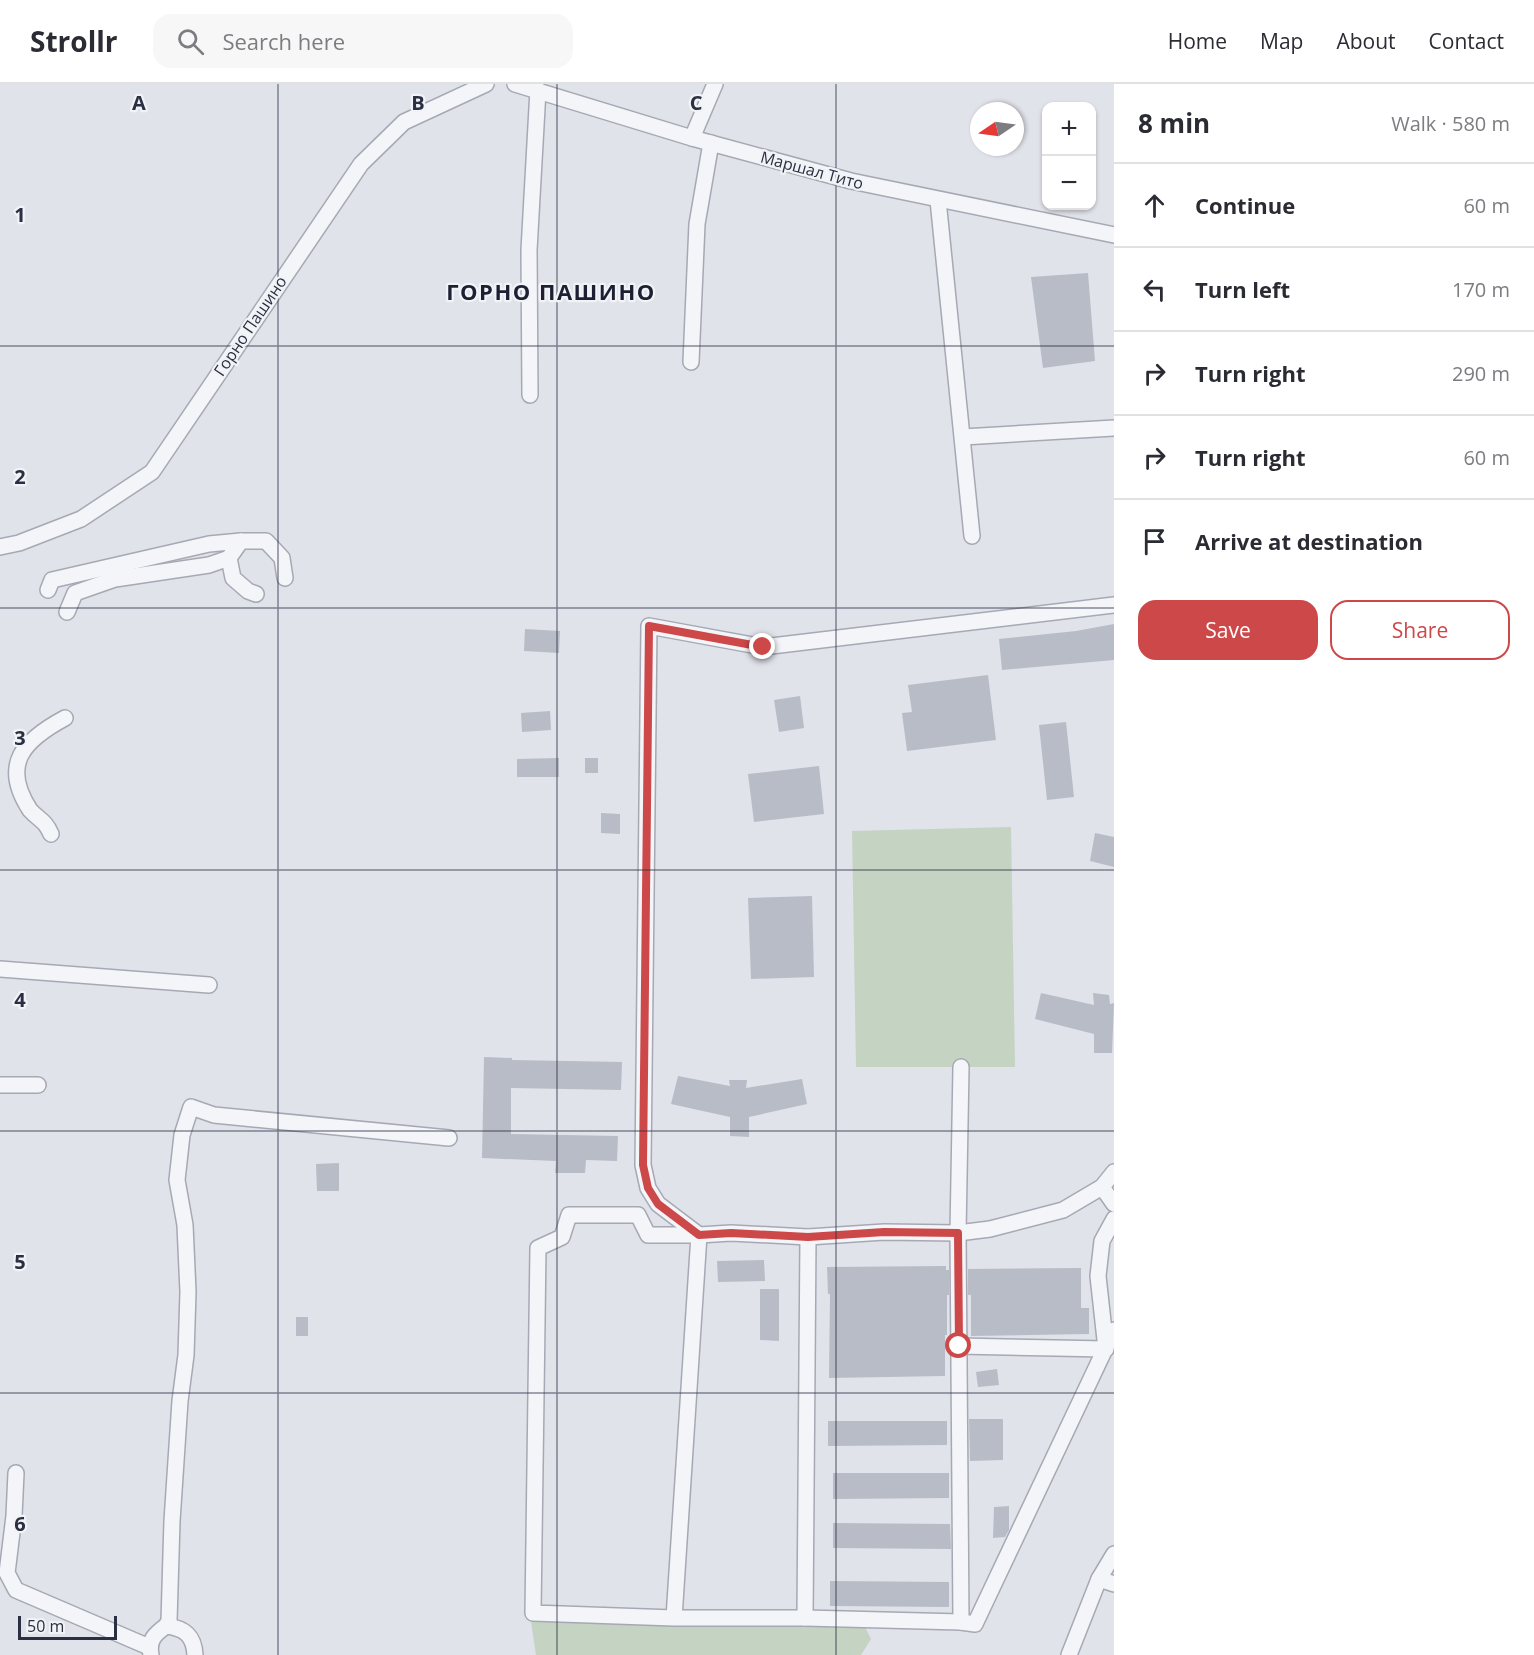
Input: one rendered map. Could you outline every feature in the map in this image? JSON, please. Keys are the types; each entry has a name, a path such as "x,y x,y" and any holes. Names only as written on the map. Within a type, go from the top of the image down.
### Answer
{"street":[{"name":"Горно Пашино","path":"0,547 19,543 81,519 152,471 361,164 404,122 486,84"},
{"name":"Маршал Тито","path":"515,84 692,138 851,181 1114,235"},
{"path":"692,138 716,84"},
{"path":"530,395 529,250 538,90"},
{"path":"691,362 698,224 711,142"},
{"path":"938,200 972,536"},
{"path":"963,436 1114,428"},
{"path":"67,612 75,593 115,579 209,565 229,558 241,541"},
{"path":"48,590 52,580 209,544 241,541 266,541 282,558 285,578"},
{"path":"229,558 232,578 248,591 256,594"},
{"path":"699,1235 658,1204 648,1188 643,1165 649,626 763,647 1114,605"},
{"path":"51,834 46,823 32,812 18,792 6,769 20,750 42,731 65,718"},
{"path":"0,969 209,985"},
{"path":"961,1067 958,1233 961,1622"},
{"path":"0,1085 38,1085"},
{"path":"16,1473 7,1573 16,1590 150,1651 153,1636 166,1626 169,1612 172,1521 180,1401 186,1355 188,1292 185,1225 177,1180 182,1135 192,1107 214,1115 449,1138"},
{"path":"1114,1172 1102,1187 1063,1210 990,1229 958,1233 884,1232 808,1237 731,1233 648,1235 638,1215 569,1215 562,1237 538,1248 533,1613 674,1618 805,1617 975,1624 1114,1330"},
{"path":"1102,1187 1114,1204"},
{"path":"1106,1349 1098,1276 1102,1241 1114,1219"},
{"path":"674,1618 699,1235"},
{"path":"805,1617 808,1237"},
{"path":"959,1346 1106,1349"},
{"path":"1069,1655 1099,1579 1114,1554"},
{"path":"1099,1579 1114,1584"},
{"path":"166,1626 180,1628 189,1636 195,1647 195,1655"}],"green space":[{"path":"1011,827 1015,1067 856,1067 852,831"},
{"path":"530,1615 863,1623 871,1639 861,1655 536,1655"}],"building":[{"path":"1088,273 1095,361 1043,368 1031,277"},
{"path":"1114,624 1114,660 1002,670 999,639 1076,631"},
{"path":"525,629 560,631 559,653 524,651"},
{"path":"988,675 996,740 907,751 902,713 912,712 908,685"},
{"path":"800,696 804,728 779,732 774,700"},
{"path":"550,711 551,730 522,732 521,713"},
{"path":"1066,722 1074,797 1047,800 1039,725"},
{"path":"559,758 559,777 517,777 517,759"},
{"path":"585,758 598,758 598,773 585,773"},
{"path":"819,766 824,814 754,822 748,774"},
{"path":"601,813 620,814 620,834 601,833"},
{"path":"1095,833 1114,837 1114,867 1090,861"},
{"path":"812,896 814,977 751,979 748,898"},
{"path":"1041,993 1094,1005 1093,993 1109,995 1110,1004 1114,1003 1112,1053 1094,1053 1094,1034 1035,1019"},
{"path":"484,1057 512,1058 512,1060 622,1062 621,1090 511,1088 511,1134 618,1136 617,1161 586,1160 585,1173 555,1173 556,1161 482,1158"},
{"path":"678,1076 730,1086 729,1080 747,1080 746,1088 802,1079 807,1104 749,1117 749,1137 730,1136 730,1117 671,1104"},
{"path":"339,1163 339,1191 317,1191 316,1164"},
{"path":"764,1260 765,1281 718,1282 717,1261"},
{"path":"946,1266 946,1270 949,1270 949,1295 947,1295 947,1335 945,1335 945,1376 829,1378 830,1294 828,1294 827,1267"},
{"path":"1081,1268 1081,1308 1089,1308 1089,1334 971,1336 971,1295 968,1295 968,1269"},
{"path":"760,1289 779,1289 779,1341 760,1340"},
{"path":"296,1317 308,1317 308,1336 296,1336"},
{"path":"997,1369 999,1385 978,1387 976,1372"},
{"path":"969,1419 1003,1419 1003,1460 970,1461"},
{"path":"828,1421 947,1421 947,1445 828,1446"},
{"path":"833,1473 949,1473 949,1498 833,1499"},
{"path":"1009,1506 1009,1530 1005,1537 993,1538 994,1507"},
{"path":"833,1523 950,1524 951,1549 833,1548"},
{"path":"830,1581 949,1582 949,1607 830,1606"}],"district":[{"name":"ГОРНО ПАШИНО","path":"551,292"}],"route":[{"path":"763,647 649,626 643,1165 648,1188 658,1204 699,1235 731,1233 808,1237 884,1232 958,1233 959,1346"}]}
